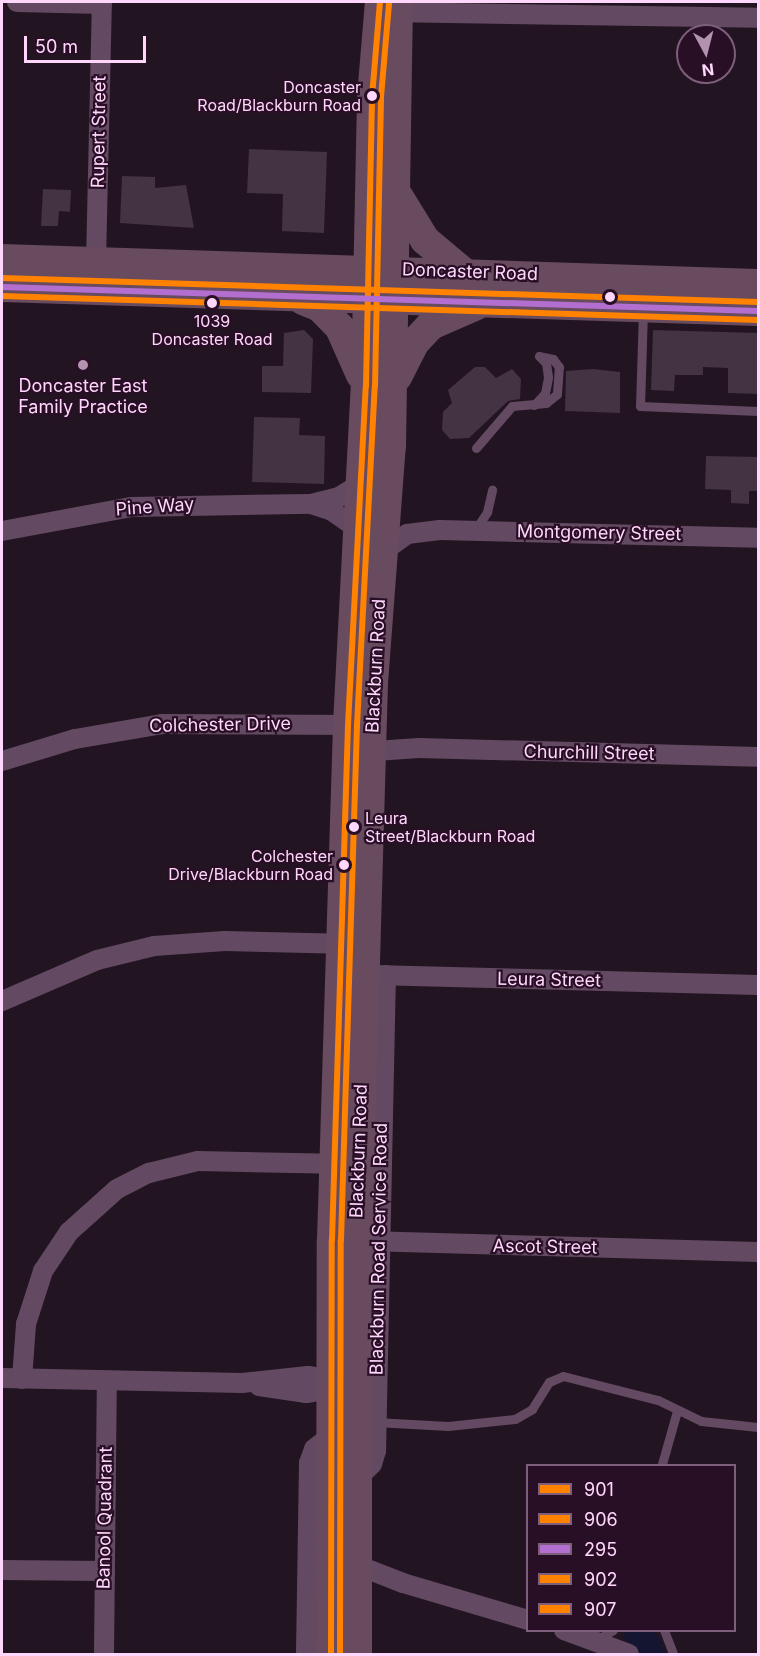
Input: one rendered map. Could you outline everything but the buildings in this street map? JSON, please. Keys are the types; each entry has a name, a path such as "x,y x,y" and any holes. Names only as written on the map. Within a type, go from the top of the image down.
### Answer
{"main road":[{"name":"Blackburn Road","path":"380,284 395,191 391,7"},
{"name":"Blackburn Road","path":"331,1654 333,1434 356,1241 347,1164 364,975 353,944 379,387 380,284 372,97 391,7"},
{"path":"395,191 425,240 462,271"},
{"name":"Doncaster Road","path":"2,259 96,262 380,284 495,301 643,304 759,311"},
{"name":"Doncaster Road","path":"2,287 303,300 380,284 462,271 759,284"},
{"path":"303,300 320,307 340,328 379,387 431,325 495,301"},
{"name":"Blackburn Road","path":"372,539 360,483 379,387"},
{"name":"Blackburn Road","path":"340,1384 357,1479 357,1654"}],"street":[{"path":"17,2 102,3"},
{"name":"Rupert Street","path":"96,262 102,3"},
{"path":"391,7 467,12 759,18"},
{"name":"Pine Way","path":"2,531 132,507 311,504 339,496 360,483"},
{"name":"Pine Way","path":"311,504 341,515 372,539"},
{"name":"Montgomery Street","path":"372,539 400,523 440,530 759,538"},
{"name":"Colchester Drive","path":"2,761 75,739 162,724 362,738"},
{"name":"Churchill Street","path":"362,738 419,748 759,757"},
{"path":"2,1001 97,960 154,946 225,941 353,944"},
{"name":"Leura Street","path":"364,975 759,985"},
{"name":"Blackburn Road Service Road","path":"357,1479 372,1464 375,1451 375,1422 356,1241 364,975"},
{"path":"22,1379 26,1324 43,1271 69,1232 108,1195 149,1173 198,1161 347,1164"},
{"name":"Ascot Street","path":"356,1241 759,1252"},
{"path":"2,1378 242,1383 303,1393 340,1384"},
{"name":"Banool Quadrant","path":"104,1654 107,1381"},
{"path":"306,1654 309,1463 314,1449 333,1434"},
{"path":"357,1565 403,1583 526,1619"},
{"path":"2,1570 105,1571"},
{"path":"357,1596 381,1583 403,1583"},
{"path":"580,1632 605,1635 629,1654"}],"lane":[{"path":"643,304 640,406 759,411"},
{"path":"476,448 512,406 534,405 545,393 548,377 546,363 539,356"},
{"path":"475,530 487,512 492,489"},
{"path":"375,1422 448,1426 515,1419 532,1408 549,1382 563,1376 658,1400 702,1421 759,1427"},
{"path":"662,1464 677,1411"},
{"path":"665,1632 673,1654"}],"shaded area":[{"path":"627,1632 653,1632 660,1639 665,1654 642,1654 622,1637"}],"transit line":[{"name":"901","path":"331,1654 332,1240 348,725 366,386 372,97 380,2"},
{"name":"906","path":"340,1654 341,1240 357,725 375,386 381,97 389,3"},
{"name":"907","path":"2,278 758,302"},
{"name":"295","path":"2,287 758,311"},
{"name":"902","path":"2,296 758,320"}],"place":[{"name":"Doncaster Road/Blackburn Road","path":"372,96"},
{"name":"1039 Doncaster Road","path":"212,303"},
{"name":"Doncaster East Family Practice","path":"83,365"},
{"name":"Leura Street/Blackburn Road","path":"354,827"},
{"name":"Colchester Drive/Blackburn Road","path":"344,865"}]}
